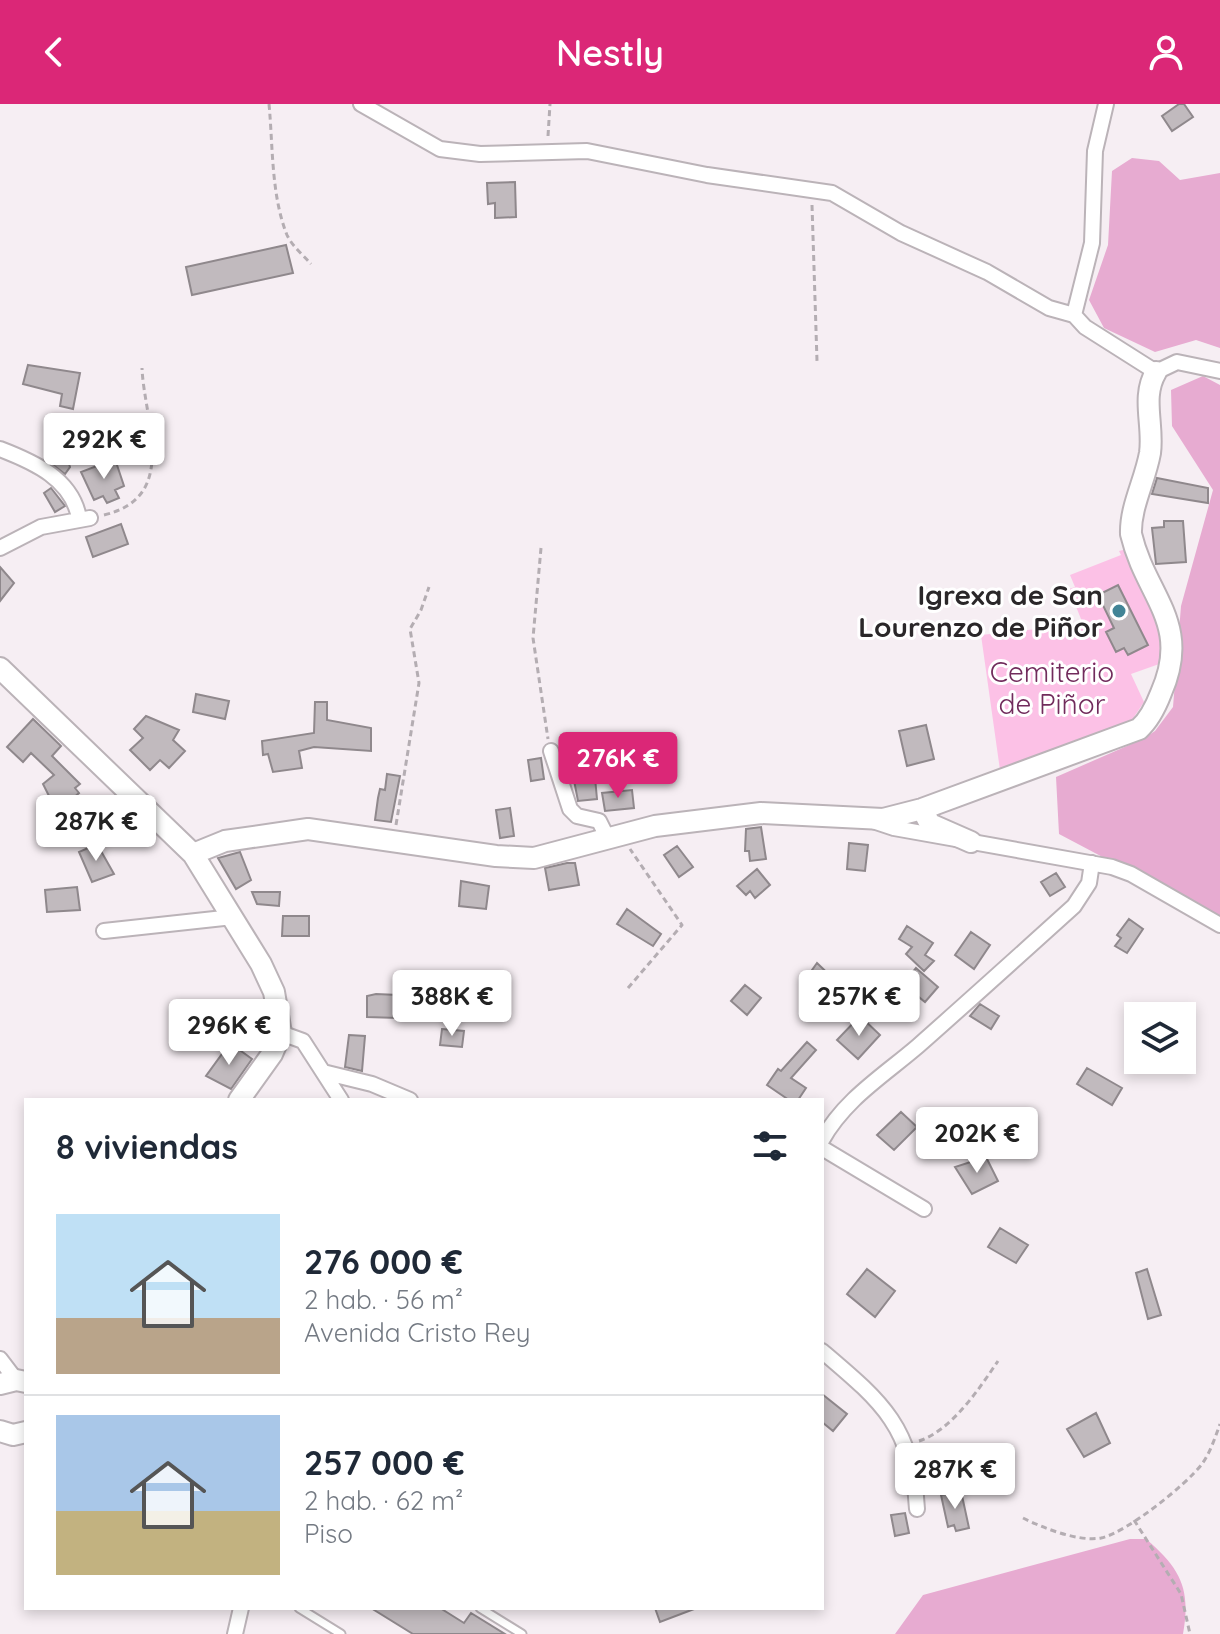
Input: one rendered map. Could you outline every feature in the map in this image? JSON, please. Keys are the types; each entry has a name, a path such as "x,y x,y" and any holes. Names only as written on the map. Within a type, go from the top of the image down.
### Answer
{"street":[{"path":"361,104 440,149 480,154 548,150 612,154 707,175 838,196 901,233 987,272 1036,302 1060,313 1074,315 1085,327 1156,372"},
{"path":"1074,315 1092,243 1095,151 1106,104"},
{"path":"193,854 225,841 296,829 515,858 554,854 668,823 761,813 869,820 896,817 1131,733 1146,723 1152,714 1171,666 1173,642 1165,615 1134,547 1130,523 1149,454 1148,395 1156,372 1177,362 1220,371"},
{"path":"0,449 56,478 72,495 84,518 41,527 0,548"},
{"path":"0,668 193,854 233,917 274,992 281,1033 272,1054 240,1098"},
{"path":"551,751 570,809 577,816 599,821 616,836"},
{"path":"922,809 930,824 971,842"},
{"path":"869,820 894,828 1092,863 1131,874 1220,925"},
{"path":"824,1137 839,1113 864,1089 1074,906 1089,883 1092,863"},
{"path":"104,931 233,917"},
{"path":"281,1033 303,1041 340,1098"},
{"path":"323,1072 372,1084 405,1098"},
{"path":"824,1149 924,1209"},
{"path":"824,1353 877,1401 907,1445 917,1509"},
{"path":"0,1359 19,1382"},
{"path":"1,1435 24,1432"},
{"path":"235,1634 241,1610"}],"lane":[{"path":"302,1610 341,1634"},
{"path":"483,1610 522,1634"}],"path":[{"path":"269,104 273,163 285,227 291,242 311,264"},
{"path":"548,150 550,104"},
{"path":"810,190 817,361"},
{"path":"84,518 131,505 143,492 149,476 153,442 142,368"},
{"path":"541,548 533,638 551,751"},
{"path":"395,840 419,683 410,629 429,587"},
{"path":"616,836 635,857 682,925 628,988"},
{"path":"907,1445 940,1429 998,1361"},
{"path":"1023,1518 1048,1528 1096,1538 1112,1534 1196,1472 1220,1424"},
{"path":"1134,1520 1181,1594 1190,1634"}],"green space":[{"name":"Cemiterio de Piñor","path":"1127,549 1162,629 1162,663 1131,674 1144,702 1132,720 1000,770 981,635 1083,624 1069,589 1075,587 1070,575 1121,555 1119,551"}],"shaded area":[{"path":"1132,158 1159,161 1180,180 1220,173 1220,348 1196,340 1155,352 1104,328 1089,300 1108,245 1112,171"},
{"path":"1203,376 1220,385 1220,919 1059,834 1056,777 1143,739 1155,731 1173,707 1181,606 1213,490 1172,426 1171,390"},
{"path":"1130,1539 1146,1539 1175,1570 1186,1604 1183,1634 895,1634 923,1595"}],"building":[{"path":"1184,104 1193,117 1172,131 1162,116"},
{"path":"515,182 516,217 495,218 495,203 488,204 487,183"},
{"path":"286,245 293,273 192,295 186,267"},
{"path":"28,365 80,373 73,409 60,406 62,394 23,384"},
{"path":"56,425 70,467 65,474 52,464 46,442 52,444"},
{"path":"115,459 124,486 115,490 119,498 107,503 103,496 94,500 81,472"},
{"path":"1157,478 1208,488 1208,503 1152,494"},
{"path":"51,488 65,506 55,512 44,493"},
{"path":"1164,521 1183,521 1186,562 1156,564 1152,528 1164,527"},
{"path":"121,524 128,544 93,557 86,537"},
{"path":"0,567 14,583 0,601"},
{"name":"Igrexa de San Lourenzo de Piñor","path":"1118,585 1148,645 1128,655 1124,648 1116,652 1106,632 1114,628 1098,595"},
{"path":"196,694 229,701 225,719 193,712"},
{"path":"315,702 327,702 327,720 371,728 371,751 314,747 299,751 302,768 273,772 268,754 263,755 262,741 314,733"},
{"path":"146,716 179,730 173,740 185,751 169,768 160,760 150,770 130,750 143,738 134,729"},
{"path":"33,719 61,746 52,756 80,784 75,788 79,793 57,812 43,784 54,775 31,753 23,762 7,747"},
{"path":"926,725 934,759 907,766 899,731"},
{"path":"541,758 544,779 531,781 528,760"},
{"path":"594,767 597,799 578,801 572,770"},
{"path":"387,774 400,776 391,822 375,820 380,789 385,790"},
{"path":"632,790 634,808 605,811 602,793"},
{"path":"510,808 514,836 500,838 496,810"},
{"path":"761,827 766,859 750,861 749,851 745,851 746,829"},
{"path":"849,843 868,845 865,871 847,869"},
{"path":"97,844 114,874 92,882 79,852"},
{"path":"677,846 693,867 679,877 664,855"},
{"path":"240,852 251,880 236,889 218,858"},
{"path":"575,863 579,885 549,890 545,868"},
{"path":"757,869 770,885 755,898 750,891 746,895 737,886"},
{"path":"1056,873 1065,887 1050,896 1041,882"},
{"path":"461,881 489,886 486,909 459,906"},
{"path":"77,887 80,910 47,912 45,890"},
{"path":"252,892 280,892 279,906 257,904"},
{"path":"627,909 661,934 653,946 617,924"},
{"path":"283,916 309,916 309,936 282,936"},
{"path":"1129,919 1143,929 1127,953 1115,946 1121,938 1117,935"},
{"path":"907,926 933,943 925,955 934,961 924,971 906,954 912,947 899,939"},
{"path":"971,932 990,945 974,969 955,955"},
{"path":"817,963 843,988 834,997 810,973"},
{"path":"916,968 938,987 925,1002 903,984"},
{"path":"745,985 761,998 747,1015 731,1001"},
{"path":"398,995 398,1018 367,1017 367,996"},
{"path":"980,1004 999,1016 991,1029 970,1016"},
{"path":"860,1016 880,1035 858,1059 837,1040"},
{"path":"442,1029 464,1031 462,1047 440,1045"},
{"path":"349,1035 365,1036 362,1071 345,1067"},
{"path":"807,1042 816,1050 791,1078 806,1088 799,1098 786,1098 767,1085 778,1069 781,1071"},
{"path":"230,1043 252,1059 231,1089 206,1076"},
{"path":"1087,1068 1122,1088 1112,1105 1077,1084"},
{"path":"901,1112 917,1127 894,1150 877,1135"},
{"path":"986,1157 998,1181 972,1194 955,1167"},
{"path":"1000,1228 1028,1245 1016,1263 988,1247"},
{"path":"867,1269 895,1291 875,1317 847,1294"},
{"path":"1147,1269 1161,1315 1148,1319 1136,1273"},
{"path":"824,1396 847,1414 833,1431 824,1424"},
{"path":"1096,1413 1110,1443 1084,1457 1067,1429"},
{"path":"961,1469 964,1483 949,1486 946,1473"},
{"path":"961,1491 969,1528 956,1531 954,1525 948,1527 941,1495"},
{"path":"905,1513 909,1533 895,1536 891,1515"},
{"path":"374,1610 443,1610 464,1623 471,1613 505,1634 413,1634"},
{"path":"656,1610 691,1610 660,1622"}],"place":[{"name":"Igrexa de San Lourenzo de Piñor","path":"1119,611"}]}
